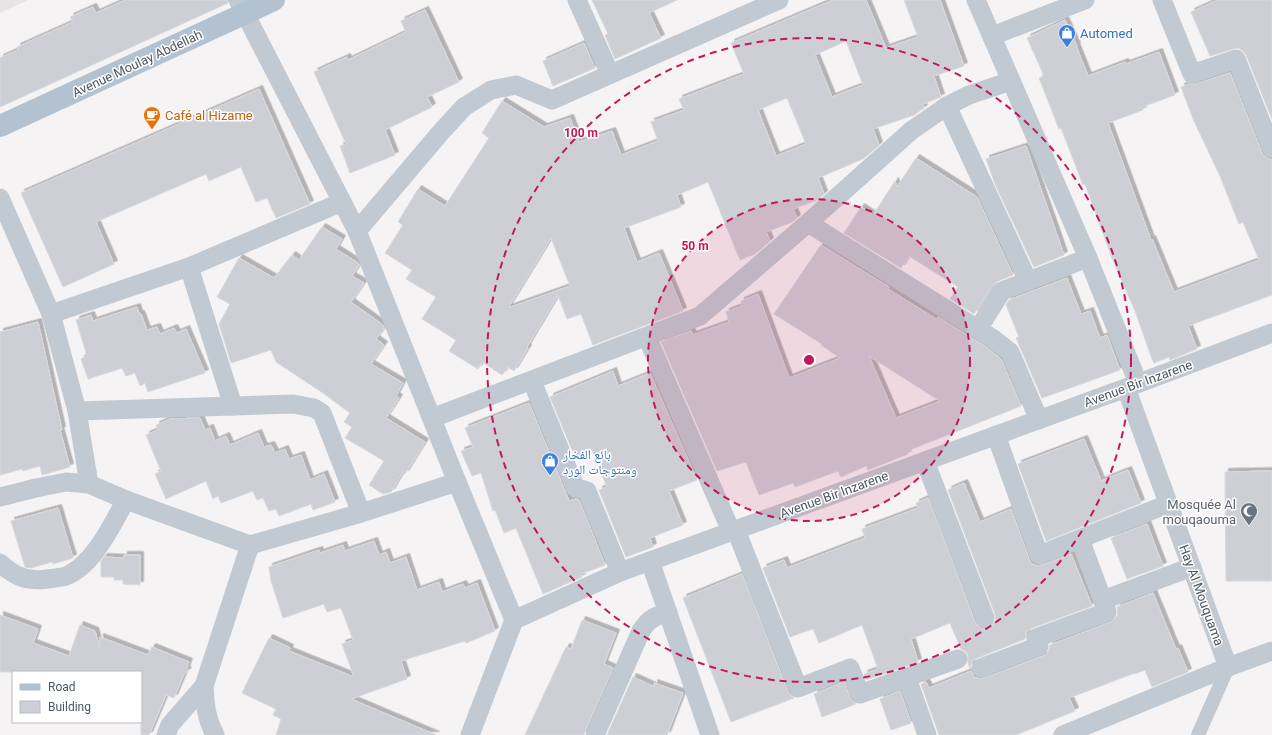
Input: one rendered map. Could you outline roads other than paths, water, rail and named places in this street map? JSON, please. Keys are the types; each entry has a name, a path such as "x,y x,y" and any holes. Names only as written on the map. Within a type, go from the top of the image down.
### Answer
{"main road":[{"name":"Avenue Moulay Abdellah","path":"0,126 241,7 274,0"}],"street":[{"path":"577,0 610,74"},
{"path":"357,231 459,112 491,90 516,85 552,100 779,0"},
{"name":"Hay Al Mouquama","path":"976,0 1088,258 1132,386 1168,504 1228,667"},
{"path":"992,36 1085,0"},
{"path":"1162,0 1192,74 1236,58 1272,149"},
{"path":"241,7 357,231 457,482 514,620 470,735"},
{"path":"432,418 700,316 808,223 912,130 947,106 969,95 1011,81"},
{"path":"947,106 1028,281"},
{"path":"0,198 51,314 77,411 89,484"},
{"path":"51,314 189,267 342,202"},
{"path":"808,223 978,329 1010,352 1039,420"},
{"path":"978,329 1002,291 1088,258"},
{"path":"189,267 233,406"},
{"name":"Avenue Bir Inzarene","path":"514,620 620,572 1132,386 1272,333"},
{"path":"647,337 734,531 798,688 850,668 860,694 958,659"},
{"path":"532,381 575,487 587,491 620,572"},
{"path":"77,411 293,404 314,408 322,413 361,513"},
{"path":"996,435 1039,555 1168,504"},
{"path":"925,461 985,618"},
{"path":"0,497 66,482 89,484 126,500 250,545 361,513 457,482"},
{"path":"0,562 18,576 39,580 65,576 72,573 90,558 98,548 126,500"},
{"path":"981,668 1039,646 1036,638 1107,612 1080,539"},
{"path":"215,735 209,722 205,707 204,686 250,545"},
{"path":"650,561 710,735"},
{"path":"1103,600 1192,567"},
{"path":"595,735 641,631 650,619 668,612"},
{"path":"1063,735 1228,667 1272,651"},
{"path":"1198,735 1228,667"},
{"path":"907,678 927,735"},
{"path":"166,735 170,724 204,686"}],"place":[{"name":"Automed","path":"1067,48"},
{"name":"Café al Hizame","path":"152,130"},
{"name":"بائع الفخار ومنتوجات الورد","path":"550,476"},
{"name":"Mosquée Al mouqaouma","path":"1249,526"}]}
